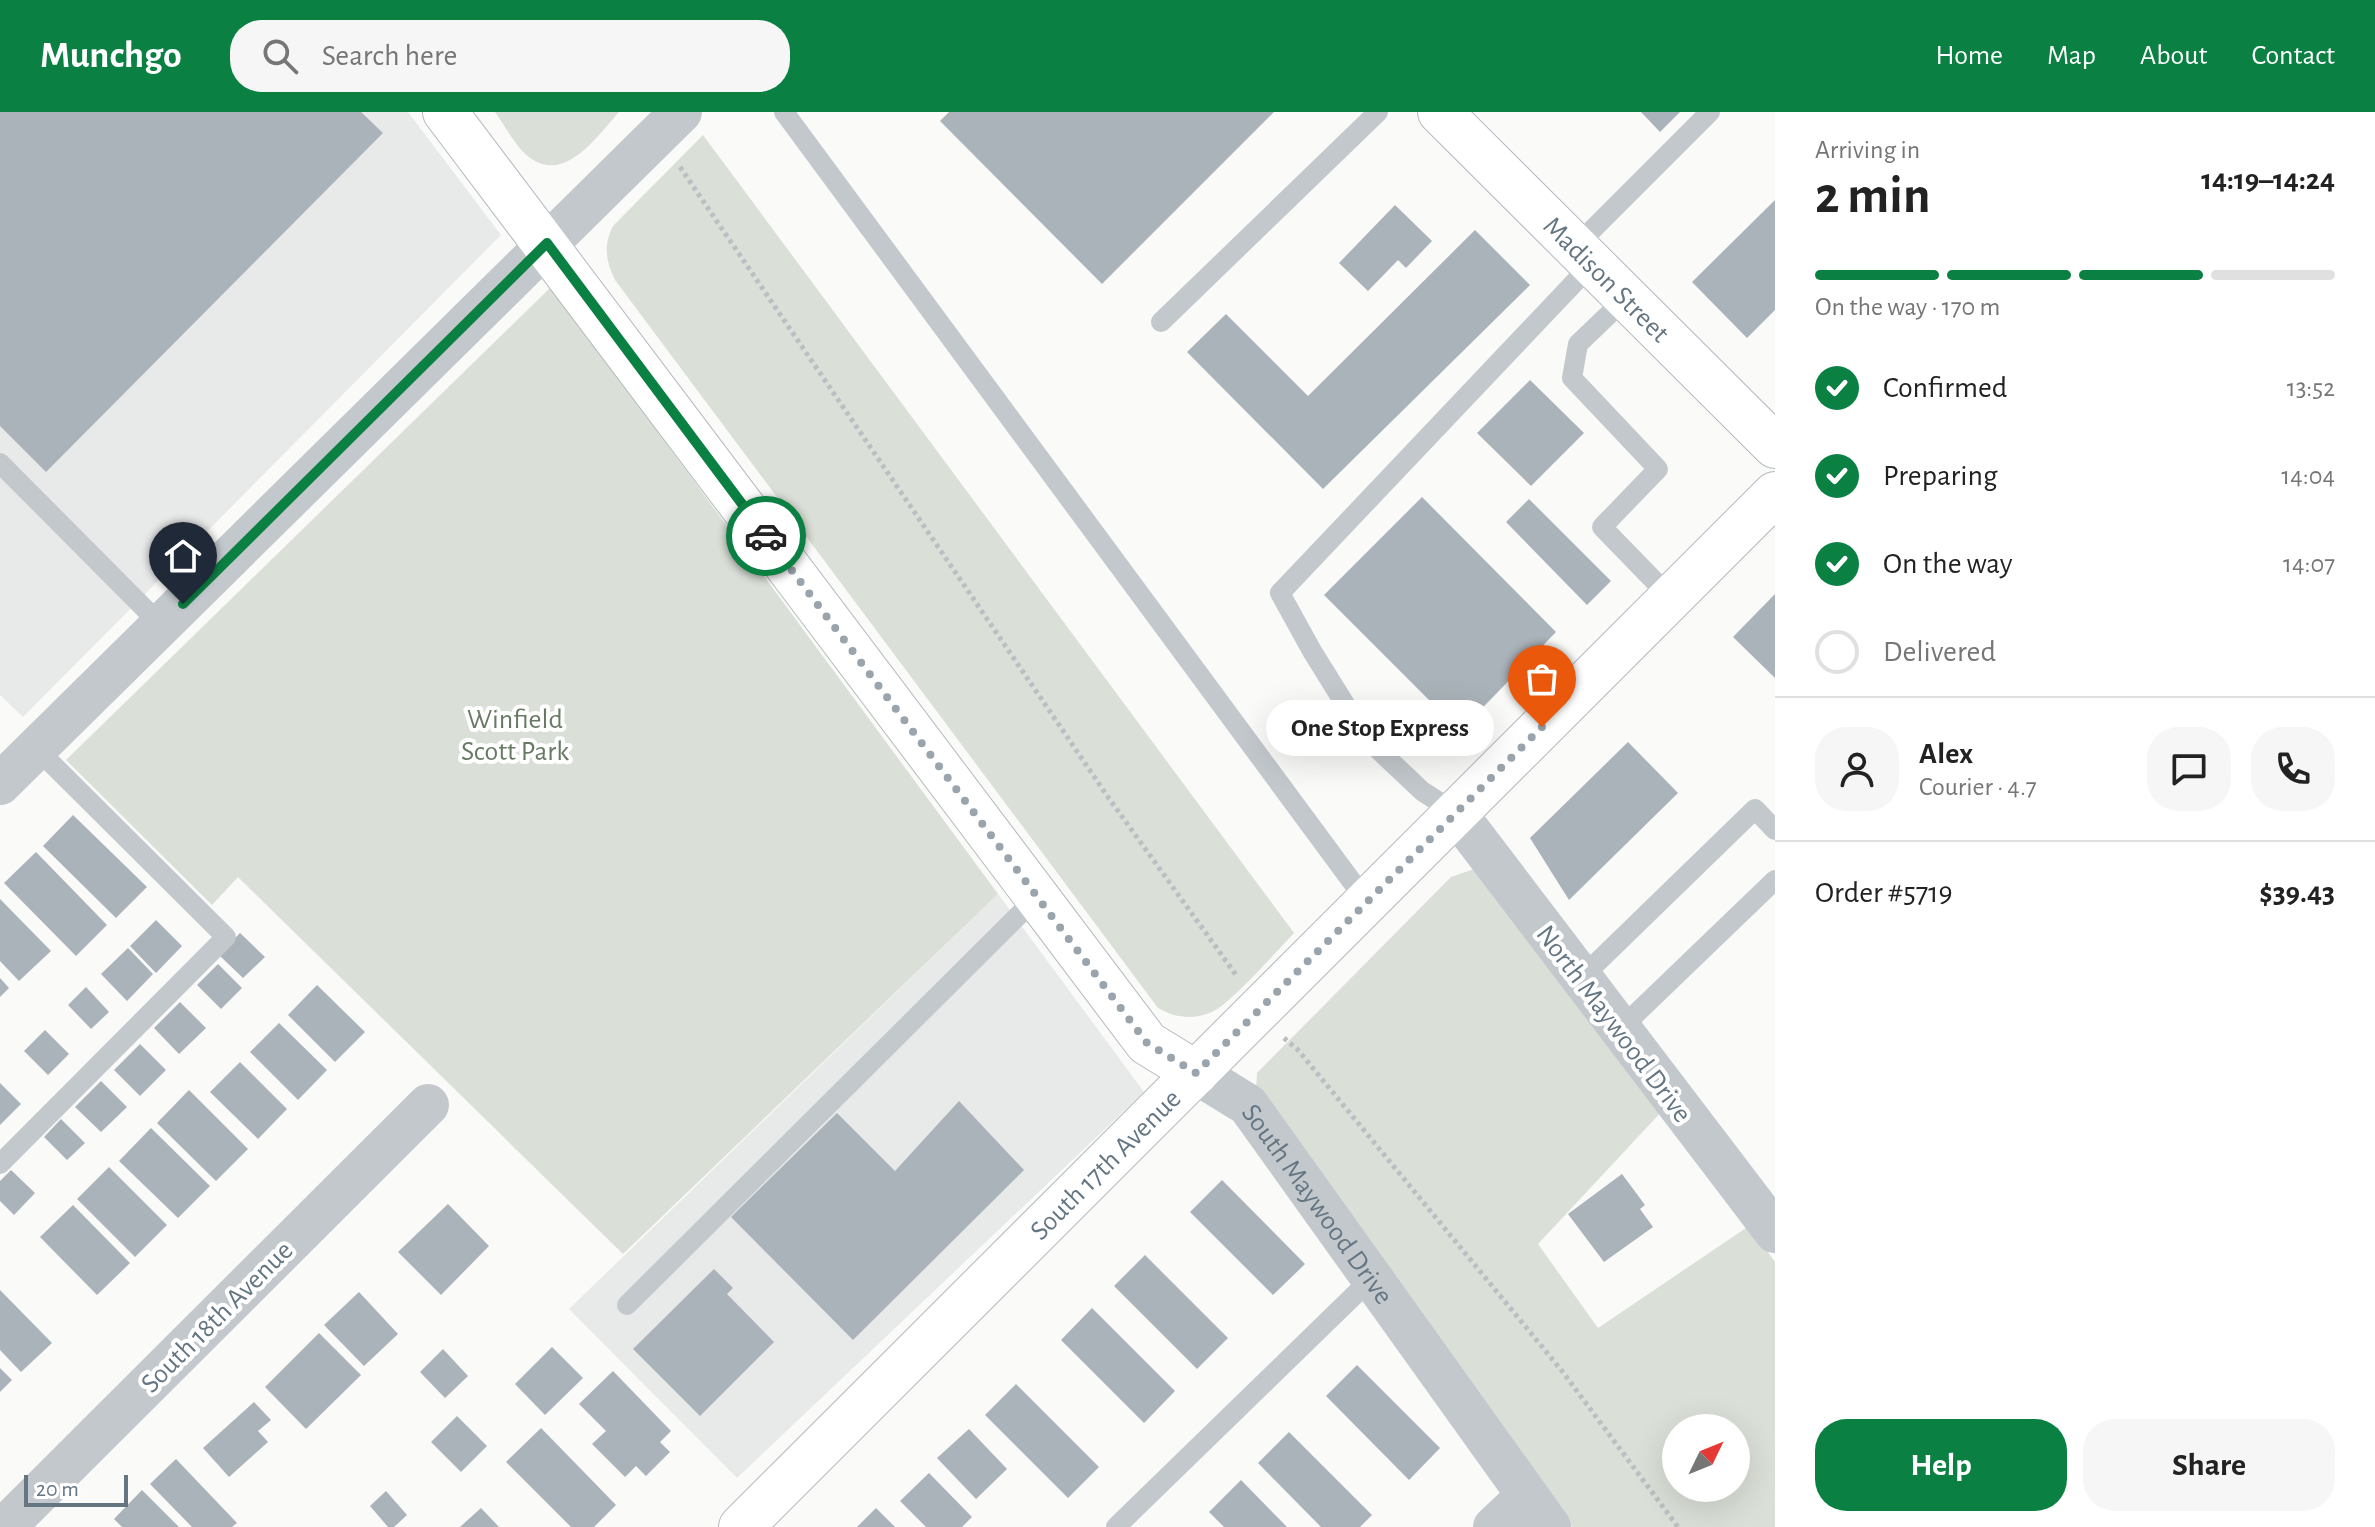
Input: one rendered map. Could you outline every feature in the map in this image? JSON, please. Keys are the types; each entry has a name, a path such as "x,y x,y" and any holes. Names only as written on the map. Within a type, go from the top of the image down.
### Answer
{"street":[{"name":"South Maywood Drive","path":"445,112 547,243 1147,1043 1248,1105 1539,1512"},
{"path":"0,784 681,112"},
{"name":"Madison Street","path":"1440,112 1626,298 1769,429"},
{"name":"South 17th Avenue","path":"741,1527 1775,494"},
{"name":"North Maywood Drive","path":"1456,813 1775,1232"},
{"name":"South 18th Avenue","path":"5,1527 428,1105"},
{"path":"1494,1527 1539,1512"}],"lane":[{"path":"784,112 1367,902"},
{"path":"1161,322 1378,112"},
{"path":"1456,813 1422,791 1366,738 1280,593 1710,112"},
{"path":"1626,298 1578,344 1572,378 1658,469 1602,527 1671,598"},
{"path":"0,463 161,625"},
{"path":"0,1164 226,937 36,748"},
{"path":"1581,978 1755,809 1775,830"},
{"path":"1620,1029 1775,880"},
{"path":"627,1305 1037,897"},
{"path":"1116,1527 1372,1278"}],"path":[{"path":"680,167 1108,797 1236,975"},
{"path":"1287,1042 1298,1050 1562,1371 1678,1527"}],"shaded area":[{"path":"0,112 408,112 501,235 23,717 0,695"},
{"path":"998,894 1144,1092 737,1478 569,1309"}],"green space":[{"path":"495,112 619,112 580,154 555,165 542,164 524,153"},
{"path":"703,135 1294,933 1241,988 1212,1012 1184,1017 1158,1008 615,280 607,253 613,226"},
{"name":"Winfield Scott Park","path":"551,287 998,894 623,1254 238,877 212,905 66,760"},
{"path":"1480,867 1664,1109 1538,1244 1598,1328 1749,1226 1775,1262 1775,1527 1572,1527 1263,1109 1256,1090 1257,1073 1451,877"}],"building":[{"path":"0,112 361,112 383,133 46,472 0,426"},
{"path":"949,112 1274,112 1102,284 940,121"},
{"path":"1641,112 1680,112 1660,132"},
{"path":"1775,200 1775,310 1747,338 1692,282"},
{"path":"1395,205 1432,241 1406,268 1398,260 1368,291 1339,263"},
{"path":"1475,230 1530,285 1323,489 1187,352 1226,314 1308,396"},
{"path":"1530,380 1584,433 1531,486 1477,433"},
{"path":"1422,497 1556,632 1460,731 1324,595"},
{"path":"1529,499 1611,581 1587,605 1506,522"},
{"path":"1775,594 1775,678 1733,637"},
{"path":"1628,742 1678,793 1569,900 1530,838"},
{"path":"73,815 147,887 116,918 43,846"},
{"path":"36,852 107,925 76,956 4,883"},
{"path":"0,899 51,951 19,981 0,961"},
{"path":"156,920 182,946 156,973 130,946"},
{"path":"240,933 265,957 243,978 219,955"},
{"path":"128,948 153,974 127,1001 101,974"},
{"path":"218,964 242,988 221,1009 197,985"},
{"path":"0,978 9,988 0,997"},
{"path":"317,985 365,1032 335,1062 288,1015"},
{"path":"86,987 109,1012 91,1029 68,1005"},
{"path":"180,1002 206,1028 179,1054 154,1028"},
{"path":"279,1023 327,1070 298,1100 250,1052"},
{"path":"45,1030 69,1054 48,1075 24,1051"},
{"path":"140,1044 166,1070 140,1096 114,1070"},
{"path":"240,1062 287,1109 258,1139 210,1092"},
{"path":"101,1081 127,1107 101,1132 75,1107"},
{"path":"0,1083 21,1104 0,1125"},
{"path":"189,1090 248,1149 216,1181 157,1123"},
{"path":"959,1101 1024,1170 853,1340 731,1217 837,1113 895,1171"},
{"path":"61,1119 85,1143 67,1160 44,1137"},
{"path":"151,1128 210,1186 178,1218 119,1161"},
{"path":"109,1167 167,1225 135,1257 77,1199"},
{"path":"11,1170 35,1193 14,1215 0,1201 0,1181"},
{"path":"1622,1174 1645,1205 1640,1209 1653,1227 1604,1262 1568,1214"},
{"path":"1222,1180 1305,1264 1273,1295 1190,1212"},
{"path":"448,1204 489,1246 441,1295 398,1252"},
{"path":"73,1205 130,1263 97,1295 40,1237"},
{"path":"1145,1255 1228,1338 1197,1369 1114,1286"},
{"path":"714,1269 733,1288 727,1294 774,1342 700,1416 633,1349"},
{"path":"0,1290 52,1343 21,1372 0,1350"},
{"path":"359,1292 398,1334 364,1366 324,1325"},
{"path":"1092,1308 1175,1391 1144,1423 1061,1340"},
{"path":"319,1333 361,1375 306,1429 265,1387"},
{"path":"552,1347 583,1378 545,1415 515,1384"},
{"path":"443,1349 468,1376 445,1398 420,1372"},
{"path":"1357,1365 1440,1448 1409,1480 1326,1396"},
{"path":"0,1368 12,1380 0,1392"},
{"path":"613,1371 671,1431 660,1442 670,1452 646,1476 636,1466 625,1477 592,1444 606,1431 579,1404"},
{"path":"1016,1384 1099,1467 1068,1498 985,1415"},
{"path":"254,1402 271,1420 258,1431 268,1442 229,1477 203,1448"},
{"path":"457,1416 487,1446 461,1472 431,1442"},
{"path":"541,1428 616,1505 594,1527 571,1527 506,1462"},
{"path":"969,1429 1007,1469 976,1499 937,1458"},
{"path":"1289,1432 1372,1515 1360,1527 1321,1527 1258,1463"},
{"path":"176,1459 237,1523 232,1527 192,1527 150,1484"},
{"path":"929,1473 972,1517 962,1527 926,1527 900,1501"},
{"path":"1241,1480 1287,1527 1224,1527 1209,1512"},
{"path":"142,1490 179,1527 122,1527 114,1519"},
{"path":"386,1491 407,1515 394,1527 388,1527 370,1506"},
{"path":"481,1508 499,1527 460,1527"},
{"path":"876,1508 895,1527 857,1527"}],"way so far":[{"path":"766,536 1147,1043 1196,1073 1542,727"}],"place":[{"name":"One Stop Express","path":"1542,727"}],"route":[{"path":"183,604 547,243 766,536"}]}
